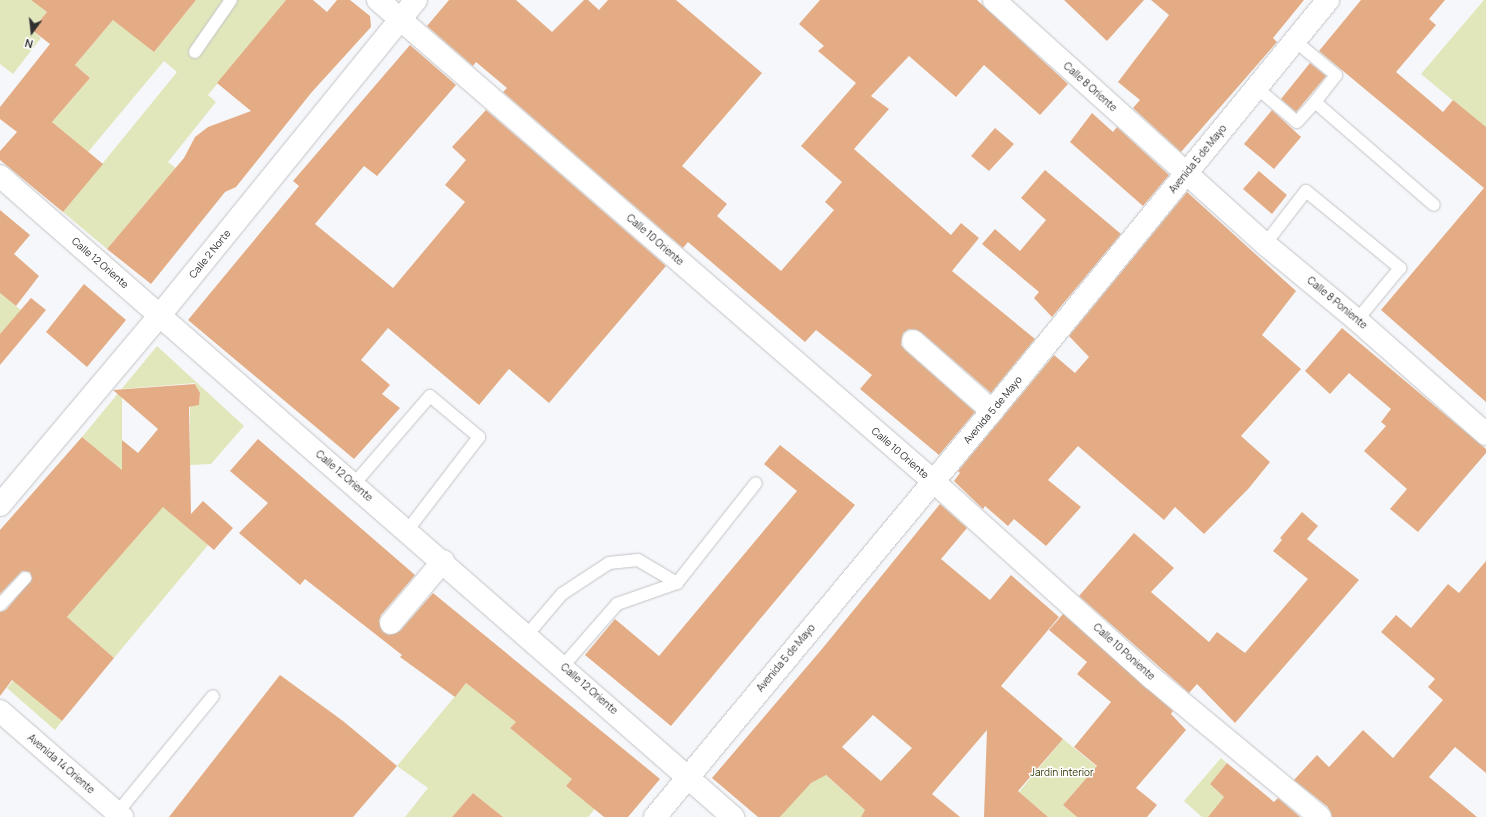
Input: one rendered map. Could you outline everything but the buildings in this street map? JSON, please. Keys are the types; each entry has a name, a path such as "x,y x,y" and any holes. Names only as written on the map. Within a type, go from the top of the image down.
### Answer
{"street":[{"name":"Calle 10 Oriente","path":"378,0 933,481"},
{"name":"Calle 2 Norte","path":"0,506 160,315 416,0"},
{"name":"Calle 8 Oriente","path":"994,0 1186,174"},
{"name":"Avenida 5 de Mayo","path":"655,817 992,411 1328,0"},
{"name":"Calle 8 Poniente","path":"1186,174 1266,244 1357,320 1486,434"},
{"name":"Calle 12 Oriente","path":"0,176 528,635 689,776 733,817"},
{"path":"913,342 992,411"},
{"name":"Calle 10 Poniente","path":"933,481 1152,678 1320,817"},
{"path":"391,623 443,561"},
{"name":"Avenida 14 Oriente","path":"0,711 120,815"}],"lane":[{"path":"195,52 231,0"},
{"path":"1257,88 1297,122 1315,102 1336,75 1295,40"},
{"path":"1315,102 1434,205"},
{"path":"1266,244 1306,191 1400,268 1357,320"},
{"path":"354,484 430,396 479,437 407,531"},
{"path":"563,666 617,604 677,582 756,483"},
{"path":"528,635 562,594 609,563 638,560 677,582"},
{"path":"0,605 25,578"},
{"path":"120,815 213,696"}],"green space":[{"path":"0,0 31,0 47,12 32,30 41,38 13,74 0,64"},
{"path":"196,0 286,0 208,95 216,102 168,162 176,168 107,249 63,212 177,72 164,61 88,152 52,122 90,78 75,65 114,19 154,52"},
{"path":"1484,0 1486,0 1486,128 1421,74"},
{"path":"0,293 21,310 0,334"},
{"path":"157,346 244,426 211,464 190,465 190,407 199,405 200,393 195,383 122,389 122,470 82,437"},
{"path":"163,506 208,545 114,658 67,617"},
{"path":"49,638 76,661 41,704 62,721 55,730 7,688"},
{"path":"466,683 516,722 510,728 573,779 566,786 595,809 588,817 503,817 473,793 452,817 405,817 428,788 397,766"},
{"name":"Jardin interior","path":"1063,739 1101,770 1096,776 1092,772 1063,805 1077,817 1048,817 1019,792"},
{"path":"1221,758 1227,763 1210,784 1224,797 1208,817 1202,817 1184,801"},
{"path":"821,771 866,811 861,817 780,817"}]}
